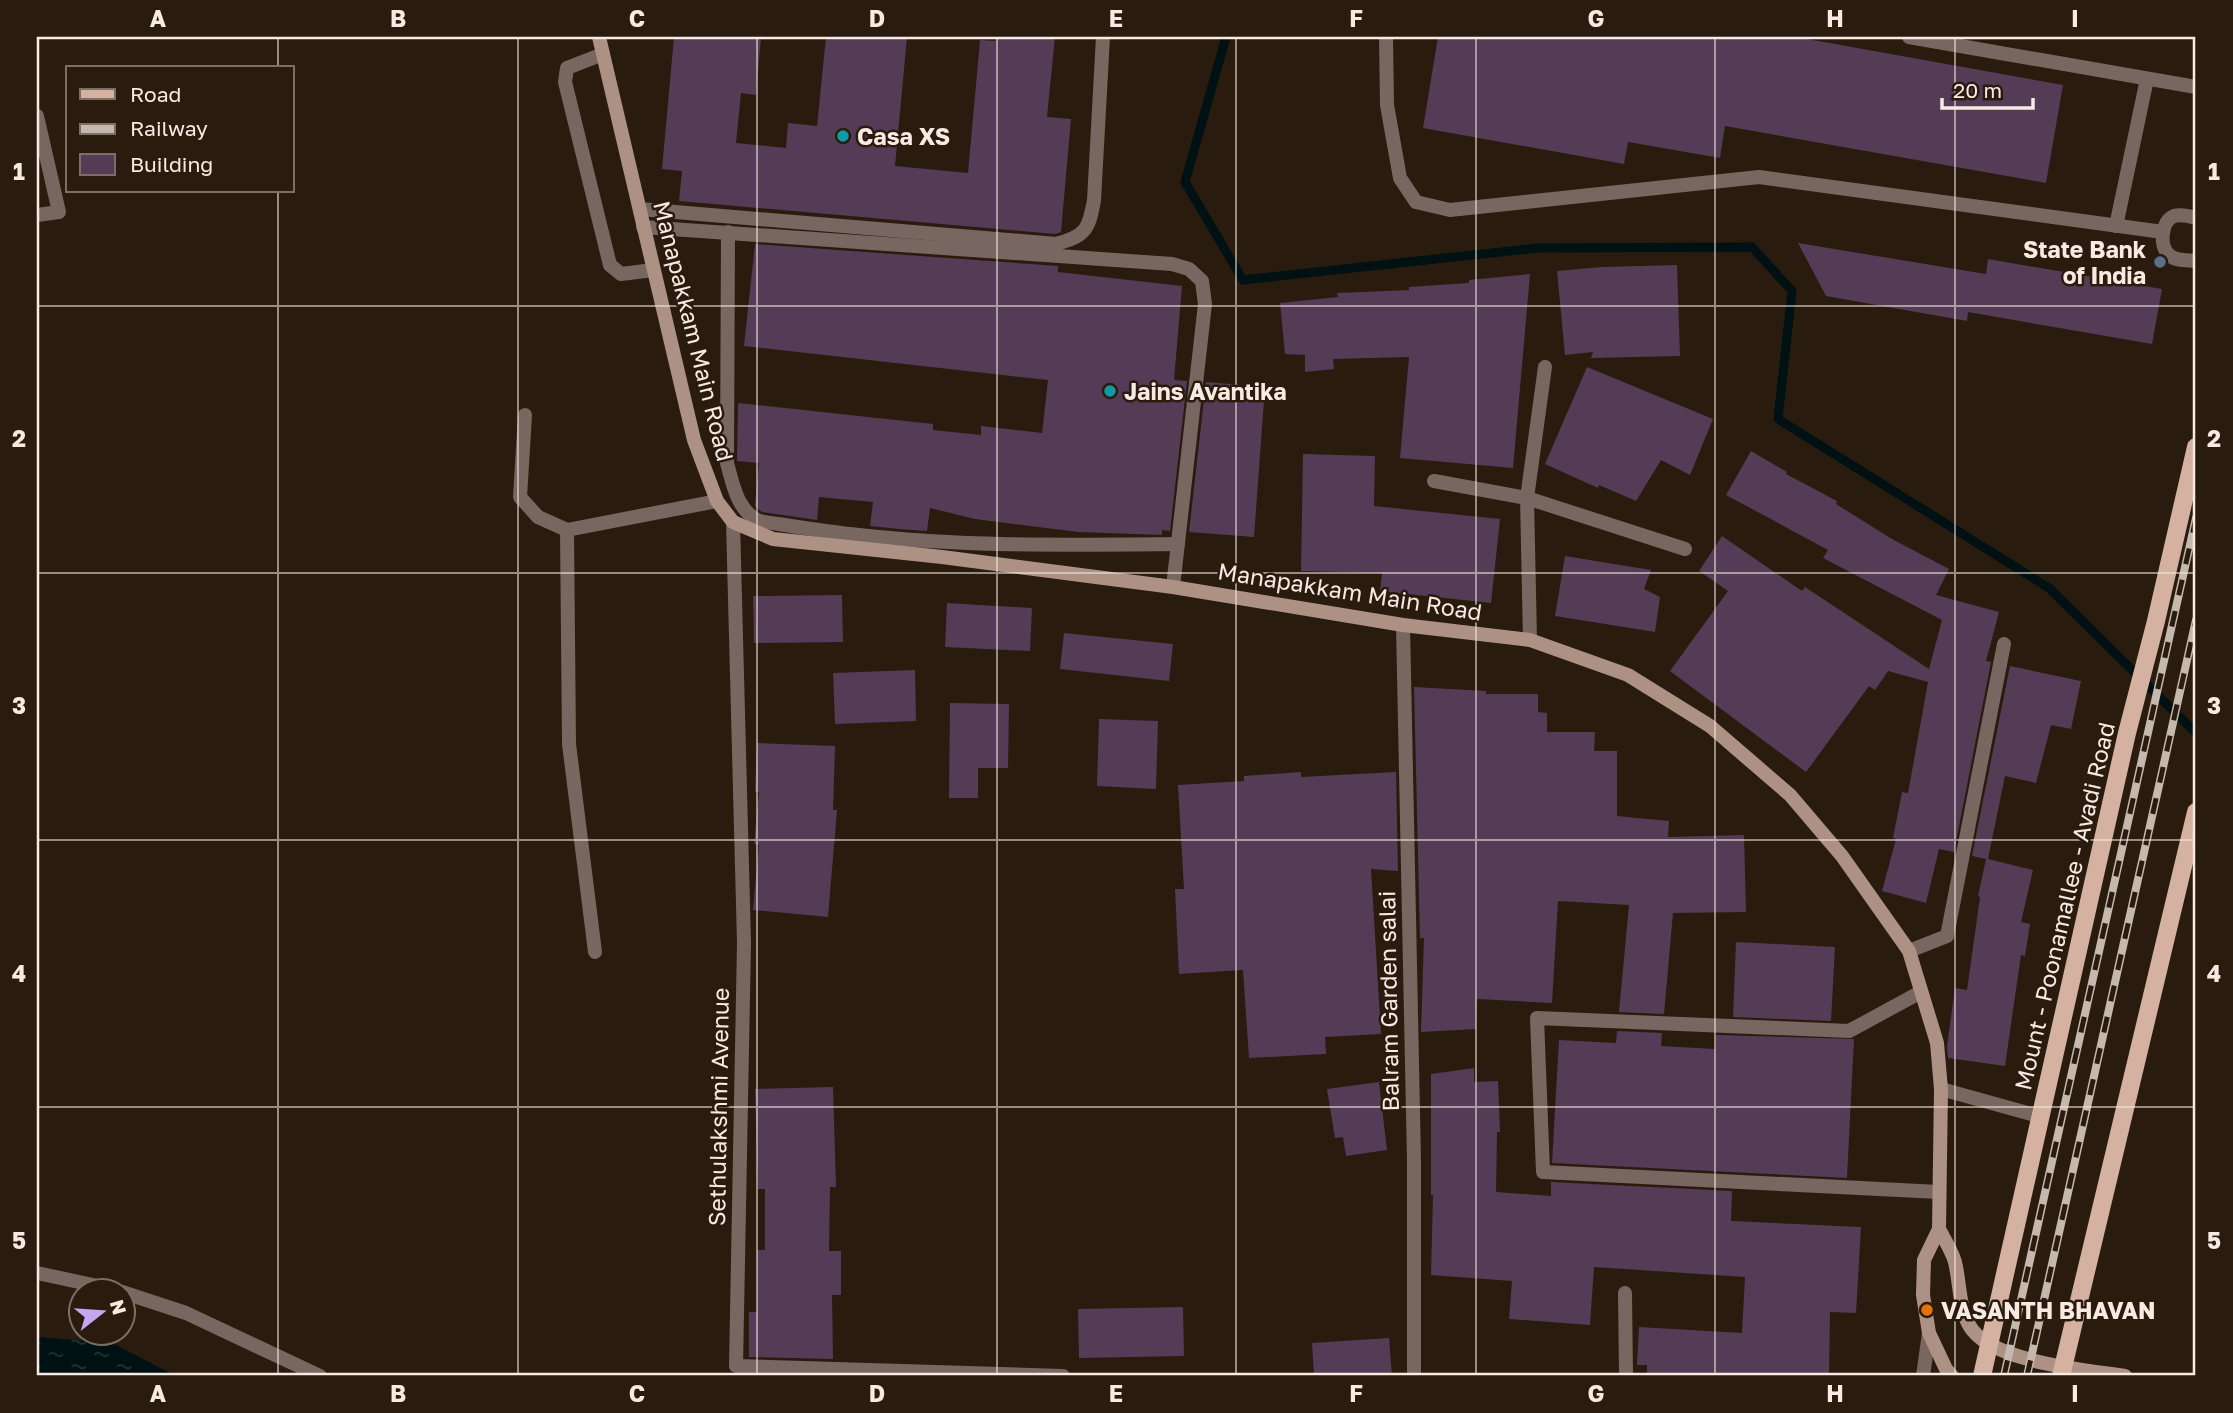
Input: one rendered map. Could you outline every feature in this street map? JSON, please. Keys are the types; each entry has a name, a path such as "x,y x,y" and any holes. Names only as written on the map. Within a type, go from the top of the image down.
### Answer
{"main road":[{"name":"Manapakkam Main Road","path":"599,37 694,440 717,501 733,522 773,539 942,557 1174,587 1403,625 1530,640 1628,675 1710,726 1790,795 1842,856 1909,951 1937,1043 1941,1089 1939,1228 1924,1260 1923,1294 1929,1333 1952,1376"},
{"name":"Mount - Poonamallee - Avadi Road","path":"1982,1376 2127,733 2196,447"},
{"path":"2063,1371 2196,812"},
{"path":"1939,1228 1955,1260 1963,1308 1970,1328 1990,1345 2023,1359 2063,1371 2124,1376"}],"street":[{"path":"640,209 1056,244 1077,239 1090,224 1094,200 1103,37"},
{"path":"1386,37 1387,105 1400,178 1416,202 1450,210 1759,177 2163,232"},
{"path":"1909,37 2196,87"},
{"path":"603,54 567,68 565,82 610,265 621,274 653,270"},
{"path":"2116,226 2147,79"},
{"path":"37,116 59,212 37,215"},
{"path":"2196,218 2175,216 2169,220 2163,232 2164,248 2169,255 2196,261"},
{"path":"643,227 1094,258 1172,264 1189,269 1202,281 1205,304 1174,587"},
{"path":"728,232 727,463 736,494 749,516 759,521 860,536 961,542 1178,544"},
{"path":"1530,640 1527,498 1545,367"},
{"path":"525,415 520,497 538,517 567,530 717,501"},
{"path":"1434,481 1527,498 1685,550"},
{"name":"Sethulakshmi Avenue","path":"733,522 744,943 736,1366 827,1372 1063,1376"},
{"path":"567,530 569,744 595,952"},
{"name":"Balram Garden salai","path":"1403,625 1415,1161 1414,1376"},
{"path":"1909,951 1947,936 2004,644"},
{"path":"1921,992 1849,1031 1537,1018 1543,1172 1939,1192"},
{"path":"1941,1089 2042,1117"},
{"path":"37,1273 66,1279"},
{"path":"1626,1293 1626,1376"},
{"path":"136,1297 186,1313 320,1376"},
{"path":"1923,1376 1929,1333"}],"water":[{"path":"37,1337 66,1339 66,1346 118,1346 176,1376 37,1376"}],"building":[{"name":"Casa XS","path":"674,37 761,37 756,95 741,93 736,143 786,148 788,123 817,126 826,37 907,37 895,166 968,173 980,40 996,41 997,37 1055,37 1047,117 1071,119 1061,232 1055,234 679,201 682,171 662,169"},
{"path":"1438,37 1796,37 2063,85 2046,183 1725,126 1720,158 1628,142 1624,164 1423,128"},
{"path":"1798,243 1986,274 1988,259 2162,289 2152,344 1968,312 1967,321 1826,296"},
{"name":"Jains Avantika","path":"755,244 1058,266 1058,272 1182,286 1174,380 1187,381 1170,531 1162,530 1162,535 1079,532 975,519 930,508 927,531 899,529 870,526 873,502 819,497 817,520 762,512 755,506 759,463 737,461 738,403 933,424 933,430 981,435 981,426 1042,433 1048,380 744,346"},
{"path":"1677,265 1680,356 1591,358 1593,352 1565,355 1557,271"},
{"path":"1530,274 1513,468 1400,458 1409,357 1333,359 1334,369 1305,372 1305,355 1285,354 1280,303 1338,297 1337,293 1409,290 1409,287 1469,283 1469,280"},
{"path":"1587,367 1713,419 1690,475 1661,460 1636,501 1599,485 1598,488 1545,464"},
{"path":"1206,382 1265,387 1254,537 1189,532"},
{"path":"1751,451 1787,472 1786,474 1837,501 1836,504 1892,539 1949,569 1936,595 1999,612 1986,661 1991,662 1954,852 1939,849 1926,903 1882,891 1896,839 1893,838 1902,792 1908,793 1928,682 1888,671 1875,690 1869,686 1806,772 1670,671 1728,591 1699,571 1722,536 1802,591 1805,587 1929,669 1942,620 1823,558 1828,550 1726,495"},
{"path":"1303,454 1375,456 1374,506 1500,519 1491,603 1380,591 1382,573 1301,571"},
{"path":"1565,556 1651,570 1644,589 1660,597 1655,632 1555,616"},
{"path":"842,595 843,642 754,643 753,596"},
{"path":"947,603 1032,608 1030,651 945,647"},
{"path":"1064,633 1173,644 1169,681 1060,669"},
{"path":"2010,666 2081,681 2071,729 2051,725 2036,783 2005,776 1988,859 2033,870 2021,922 2030,924 2025,956 2021,955 2005,1066 1948,1058 1947,1046 1955,988 1967,990 1980,897 1978,896 1986,859 1972,856"},
{"path":"915,670 916,721 835,724 833,673"},
{"path":"1414,687 1486,691 1486,694 1538,694 1538,712 1547,713 1547,732 1595,732 1594,751 1617,751 1617,816 1669,821 1668,837 1744,835 1746,912 1673,913 1664,1014 1619,1012 1629,905 1558,901 1552,1003 1477,999 1476,1029 1421,1032 1424,938 1420,938"},
{"path":"950,703 1009,704 1008,768 978,768 978,798 949,798"},
{"path":"1099,719 1158,721 1156,789 1097,786"},
{"path":"757,743 835,746 833,810 837,810 828,917 753,910 759,845 754,844 759,792 755,792"},
{"path":"1301,772 1301,777 1396,772 1398,871 1371,869 1381,1034 1325,1037 1326,1054 1249,1058 1243,970 1179,974 1175,889 1184,889 1178,785 1244,781 1244,776"},
{"path":"1736,942 1835,947 1831,1021 1733,1017"},
{"path":"1617,1031 1662,1033 1661,1046 1715,1049 1716,1035 1854,1039 1847,1178 1552,1163 1559,1040 1616,1043"},
{"path":"1474,1068 1474,1082 1498,1081 1500,1132 1497,1132 1496,1192 1551,1196 1551,1182 1732,1191 1731,1221 1861,1227 1856,1313 1830,1312 1829,1376 1647,1376 1647,1365 1637,1365 1639,1327 1742,1333 1745,1277 1594,1267 1590,1325 1509,1319 1512,1281 1431,1275 1431,1074"},
{"path":"1379,1082 1387,1150 1346,1156 1343,1137 1335,1138 1327,1089"},
{"path":"833,1087 836,1187 830,1187 829,1251 841,1251 841,1295 832,1295 833,1359 749,1357 749,1312 757,1312 757,1250 765,1250 765,1189 758,1189 755,1089"},
{"path":"1183,1307 1184,1356 1079,1358 1078,1309"},
{"path":"1389,1338 1392,1376 1314,1376 1312,1343"}],"waterway":[{"path":"1226,37 1185,182 1243,280 1537,248 1752,247 1792,291 1778,419 2049,588 2196,733"}],"railway":[{"path":"2004,1376 2196,518"},
{"path":"2027,1376 2196,620"}],"place":[{"name":"Casa XS","path":"843,136"},
{"name":"State Bank of India","path":"2160,262"},
{"name":"Jains Avantika","path":"1110,391"},
{"name":"VASANTH BHAVAN","path":"1927,1310"}]}
